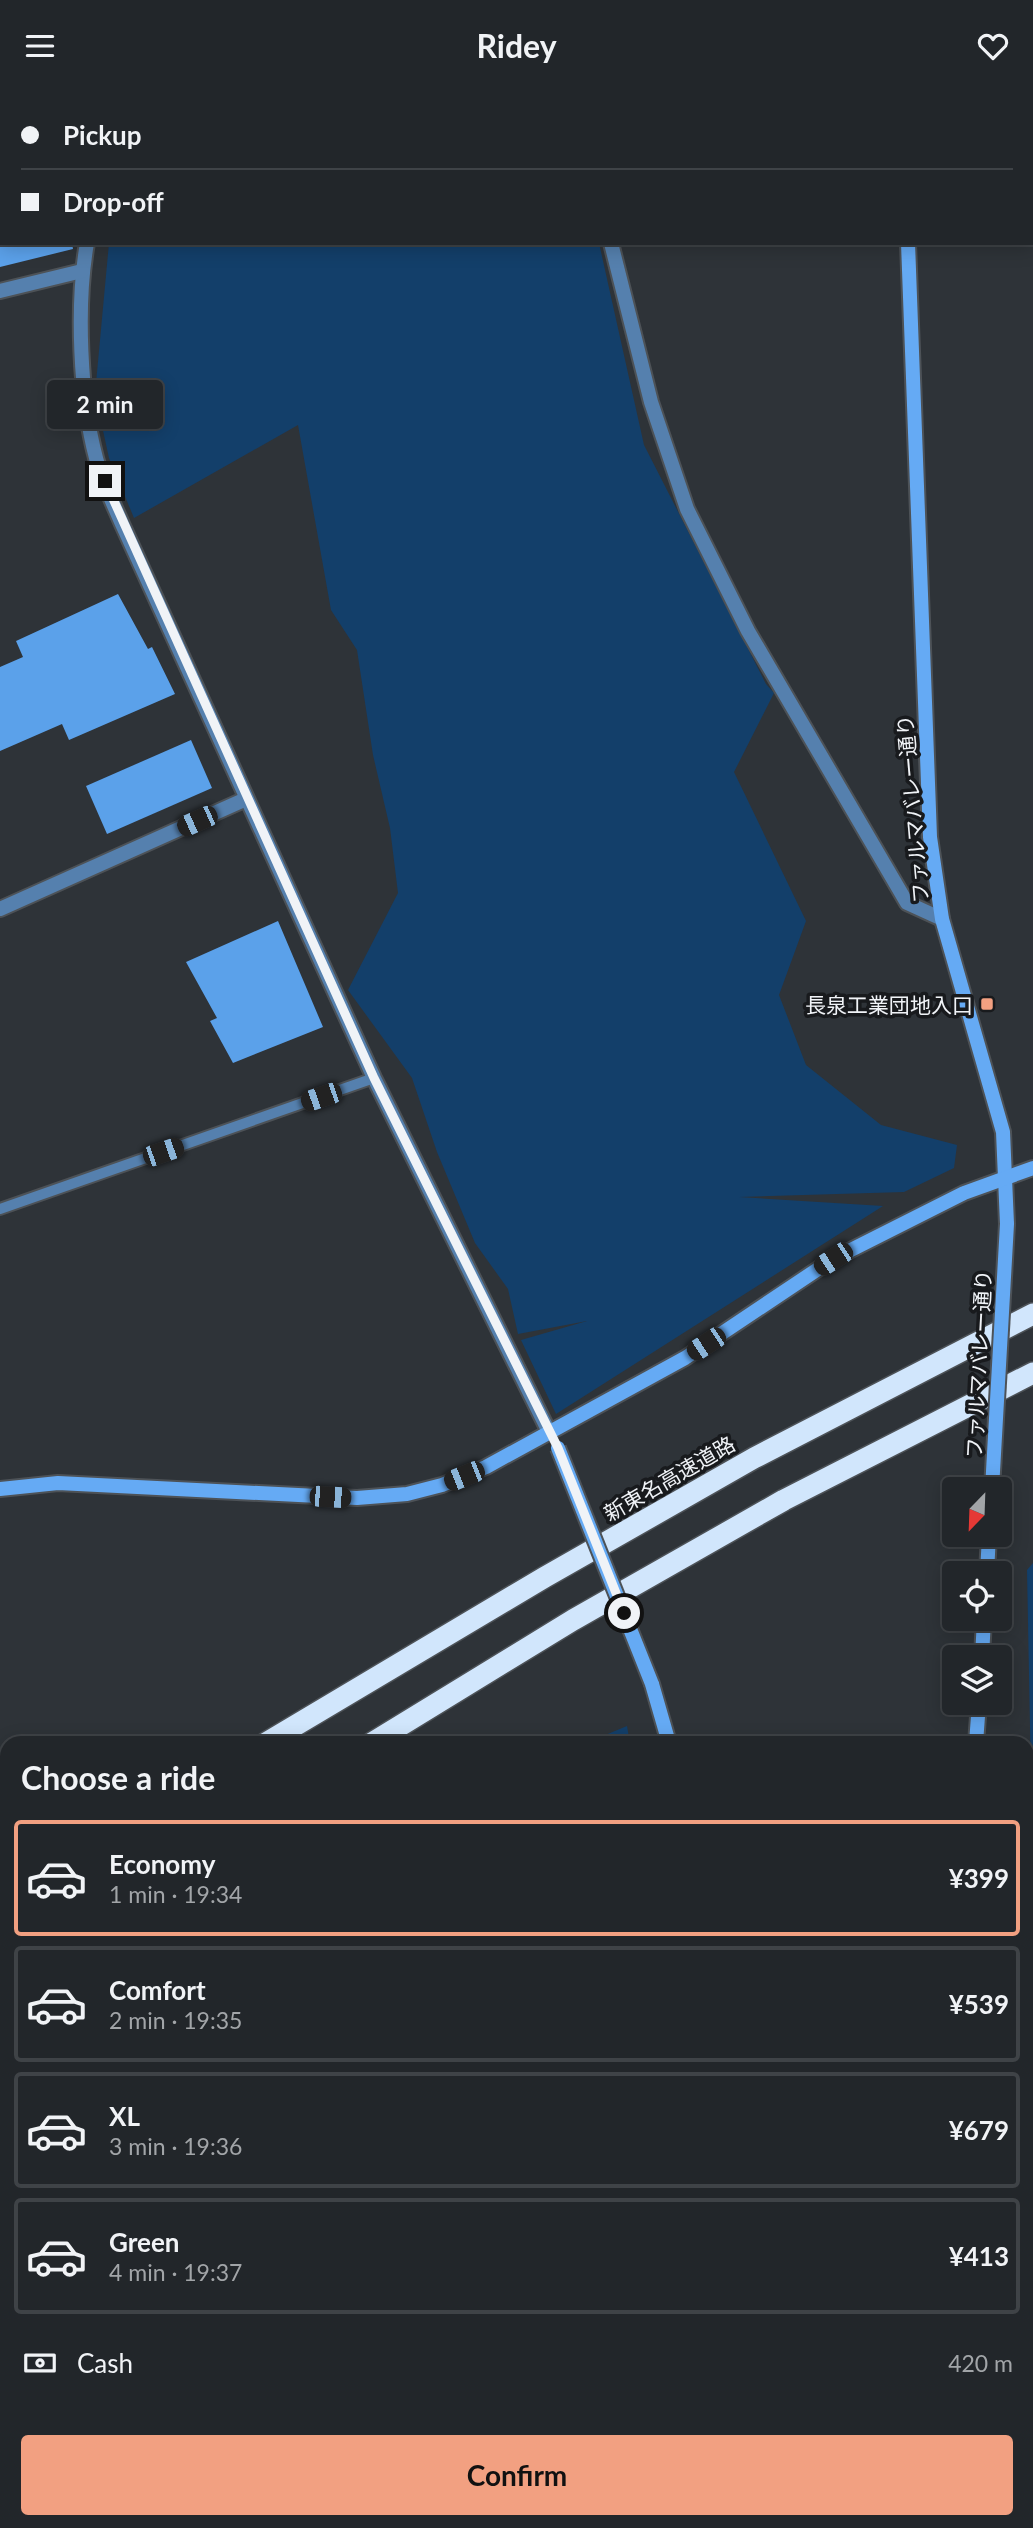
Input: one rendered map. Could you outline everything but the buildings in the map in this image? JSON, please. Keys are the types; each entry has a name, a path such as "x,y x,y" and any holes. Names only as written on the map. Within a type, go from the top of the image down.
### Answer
{"highway":[{"name":"新東名高速道路","path":"278,1736 545,1577 754,1458 1033,1314"},
{"path":"383,1736 573,1620 784,1500 1033,1373"}],"street":[{"path":"87,245 82,271 84,395 96,460 122,524 374,1078 558,1448 652,1684 667,1736"},
{"path":"612,245 651,402 687,509 748,631 907,903 942,919"},
{"name":"ファルマバレー通り","path":"908,245 930,837 942,919 993,1090 1003,1132 1007,1175 1007,1224 993,1477"},
{"path":"0,291 82,271"},
{"path":"0,909 246,799"},
{"path":"0,1489 58,1483 357,1498 407,1495 442,1485 486,1467 685,1358 833,1259 964,1193 1007,1175 1033,1168"},
{"path":"977,1736 978,1715"}],"lane":[{"path":"2,1205 374,1078"}],"shaded area":[{"path":"109,245 599,245 644,445 766,684 774,693 734,772 806,921 779,995 806,1065 881,1125 957,1145 954,1168 904,1192 739,1197 883,1206 556,1414 521,1340 587,1321 518,1334 508,1289 475,1243 437,1152 412,1078 348,990 398,893 390,828 373,755 357,650 331,610 298,425 134,518 109,458 95,394"},
{"path":"1033,1563 1033,1736 1030,1736 1027,1570"},
{"path":"627,1726 629,1736 603,1736"}],"place":[{"name":"長泉工業団地入口","path":"987,1004"}],"route":[{"path":"105,481 133,549 374,1078 558,1448 624,1613"}]}
